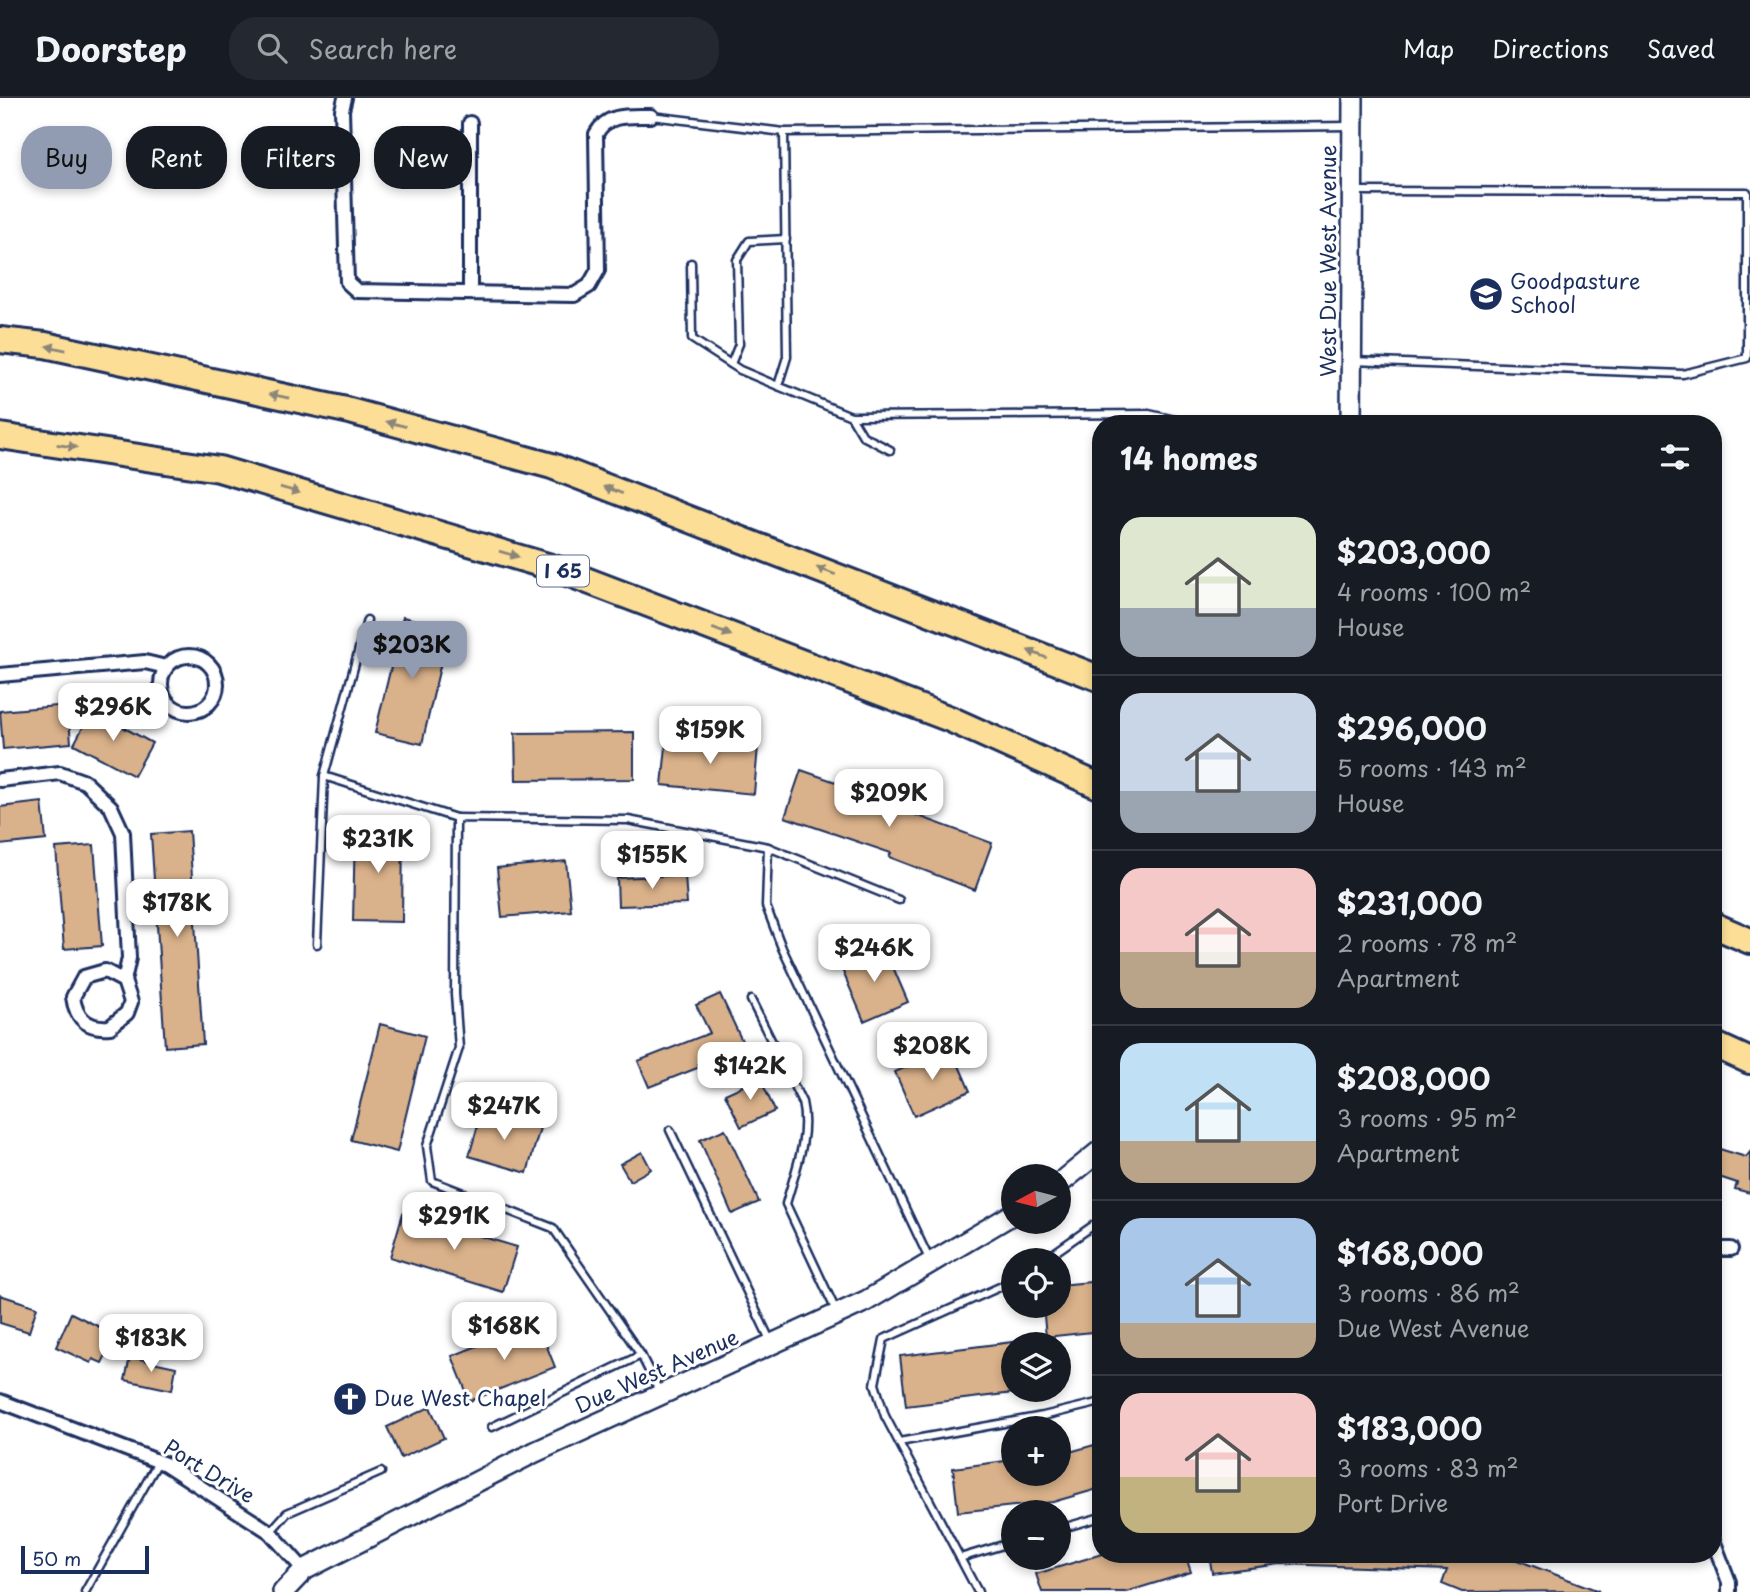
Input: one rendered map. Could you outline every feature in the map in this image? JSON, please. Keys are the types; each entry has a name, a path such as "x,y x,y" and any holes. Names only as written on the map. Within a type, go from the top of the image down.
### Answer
{"highway":[{"path":"0,340 45,345 346,410 552,466 1092,676"},
{"name":"I 65","path":"0,436 219,470 554,568 950,719 1092,783"},
{"path":"1722,929 1750,941"},
{"path":"1722,1048 1750,1061"}],"main road":[{"name":"West Due West Avenue","path":"1350,415 1353,98"},
{"path":"1071,1174 1092,1157"},
{"name":"Due West Avenue","path":"283,1592 304,1570 535,1451 838,1314 931,1265 1001,1221"}],"street":[{"path":"345,98 342,110 347,282 357,292 574,295 589,286 598,270 596,134 600,127 614,117 651,116"},
{"path":"470,123 470,293"},
{"path":"0,676 145,662 166,667 184,656 205,661 216,679 211,701 193,712 172,707 161,688 166,667"},
{"path":"0,780 60,773 85,782 111,807 123,833 128,958 124,981 131,1002 120,1022 99,1028 80,1017 74,996 84,977 105,971 124,981"},
{"path":"1722,1248 1731,1249"},
{"name":"Port Drive","path":"0,1401 158,1461 270,1532 304,1570"},
{"path":"1722,1563 1730,1592"}],"lane":[{"path":"651,116 784,132 1353,126"},
{"path":"778,386 788,357 784,132"},
{"path":"1351,361 1683,374 1749,358 1747,192 1352,191"},
{"path":"731,364 739,344 737,260 749,241 786,239"},
{"path":"691,263 692,339 731,364 851,416 1153,415"},
{"path":"851,416 863,436 890,450"},
{"path":"317,944 324,776 367,620"},
{"path":"324,776 456,818 628,820 768,847 899,900"},
{"path":"456,818 455,994 459,1048 427,1146 432,1181 553,1228 641,1355 661,1396"},
{"path":"768,847 766,906 782,948 931,1265"},
{"path":"751,1000 802,1102 806,1119 803,1142 786,1204 838,1314"},
{"path":"670,1130 772,1345"},
{"path":"1061,1248 1092,1226"},
{"path":"978,1592 885,1416 875,1384 884,1339 1001,1286"},
{"path":"492,1427 641,1355"},
{"path":"899,1442 1092,1404"},
{"path":"85,1592 158,1461"},
{"path":"270,1532 287,1513 381,1472"},
{"path":"1071,1526 1092,1520"},
{"path":"960,1558 1001,1546"}],"building":[{"path":"403,617 449,628 422,744 375,733"},
{"path":"68,705 71,743 3,749 0,711"},
{"path":"92,710 152,743 134,776 74,744"},
{"path":"634,732 634,779 516,780 515,733"},
{"path":"667,737 758,746 754,794 662,785"},
{"path":"801,770 888,800 886,804 992,843 975,890 889,857 891,853 785,817"},
{"path":"42,802 46,840 0,845 0,807"},
{"path":"355,828 403,829 402,922 353,921"},
{"path":"189,831 203,1044 165,1047 151,834"},
{"path":"94,845 102,946 64,949 56,848"},
{"path":"566,861 571,911 502,917 497,868"},
{"path":"685,875 687,904 618,906 617,878"},
{"path":"884,946 908,1002 864,1021 840,965"},
{"path":"720,994 743,1043 698,1064 700,1067 649,1087 638,1061 710,1033 696,1005"},
{"path":"380,1024 425,1036 397,1152 351,1140"},
{"path":"951,1047 970,1091 914,1116 895,1072"},
{"path":"760,1078 775,1111 741,1127 725,1094"},
{"path":"482,1111 540,1128 527,1173 469,1156"},
{"path":"725,1129 759,1202 732,1214 700,1140"},
{"path":"1722,1150 1746,1157 1750,1152 1750,1193 1735,1189 1737,1183 1722,1178"},
{"path":"642,1152 651,1169 630,1181 620,1164"},
{"path":"403,1213 517,1247 503,1292 390,1257"},
{"path":"1092,1282 1092,1332 1071,1334 1071,1332 1046,1332 1044,1318 1071,1318 1071,1284"},
{"path":"0,1295 37,1307 29,1332 0,1323"},
{"path":"71,1313 116,1335 102,1363 93,1359 91,1363 56,1347"},
{"path":"537,1322 555,1367 470,1401 452,1356"},
{"path":"1001,1343 1001,1394 906,1406 900,1356"},
{"path":"130,1357 176,1367 172,1390 125,1380"},
{"path":"430,1407 444,1438 401,1458 387,1427"},
{"path":"1092,1446 1092,1491 1060,1500 1001,1500 1001,1507 958,1512 953,1468 1001,1462 1001,1486 1071,1486 1071,1452"},
{"path":"1092,1557 1092,1563 1188,1563 1191,1572 1126,1592 1042,1592 1036,1574 1049,1570 1071,1570 1071,1563"},
{"path":"1210,1563 1525,1563 1599,1591 1462,1592 1442,1584 1447,1570 1281,1564 1212,1573"}],"place":[{"name":"Goodpasture School","path":"1486,294"},
{"name":"Due West Chapel","path":"350,1399"}]}
